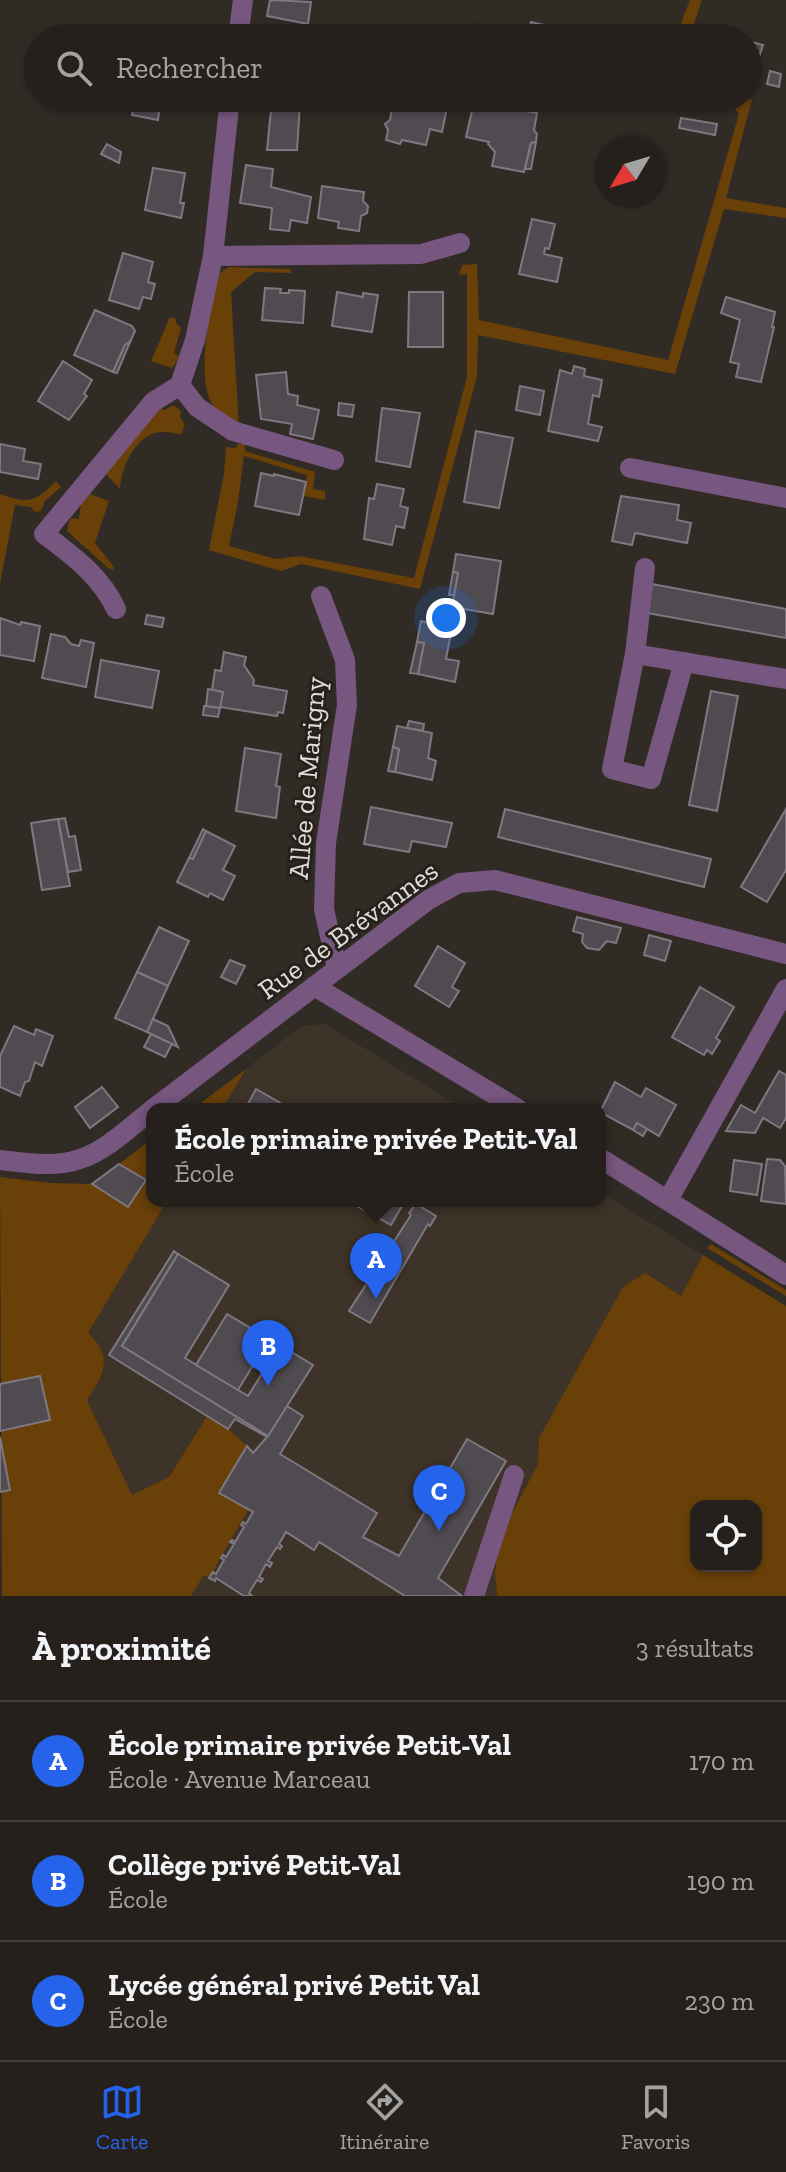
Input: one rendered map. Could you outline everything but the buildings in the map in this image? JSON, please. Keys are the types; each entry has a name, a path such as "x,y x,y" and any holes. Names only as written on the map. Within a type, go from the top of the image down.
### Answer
{"street":[{"path":"240,24 243,0"},
{"path":"116,609 108,591 85,566 44,534 153,402 180,385 195,340 213,256 228,112"},
{"path":"213,256 421,254 460,243"},
{"path":"180,385 197,407 233,431 334,460"},
{"path":"630,468 786,498"},
{"path":"645,568 635,654 612,769 651,779 684,662"},
{"name":"Allée de Marigny","path":"321,596 345,660 347,705 326,843 324,909 337,968"},
{"path":"635,654 786,679"},
{"name":"Rue de Brévannes","path":"162,1103 337,968 443,890 459,883 495,880 786,954"},
{"path":"314,986 508,1103"},
{"path":"668,1200 786,989"},
{"name":"Rue de Brévannes","path":"0,1160 44,1165 80,1159 146,1115"},
{"path":"606,1162 786,1275"},
{"path":"474,1596 514,1475"}],"shaded area":[{"path":"690,0 702,0 694,24 681,24"},
{"path":"738,112 749,112 726,198 786,208 786,218 724,209 675,374 478,335 477,376 420,589 301,564 281,571 209,550 224,474 226,447 236,448 238,444 245,443 245,451 315,472 313,489 325,491 325,500 303,496 307,475 244,456 229,546 276,559 299,556 414,578 467,377 467,274 459,275 462,265 477,264 479,320 668,360"},
{"path":"229,267 290,269 291,273 255,272 231,292 239,427 214,407 205,380 206,342 217,275"},
{"path":"170,317 176,319 181,328 174,353 180,357 172,368 151,361"},
{"path":"173,405 181,411 180,417 185,424 181,435 162,432 145,438 127,462 120,489 106,474 160,408 165,410"},
{"path":"56,481 61,487 45,501 41,511 15,505 0,584 0,494 31,500"},
{"path":"90,494 109,501 95,543 114,567 113,570 67,531 72,518 79,519 81,504"},
{"path":"325,1024 454,1103 226,1103 246,1069 301,1026"},
{"path":"246,1069 226,1103 201,1103"},
{"path":"146,1144 146,1180 119,1164"},
{"path":"0,1177 92,1184 128,1207 146,1180 146,1207 163,1207 88,1333 101,1350 104,1366 87,1400 132,1495 169,1477 207,1416 228,1429 247,1446 219,1493 248,1510 209,1578 204,1575 191,1596 2,1596"},
{"path":"606,1196 703,1255 681,1296 539,1437 538,1462 500,1537 495,1572 497,1596 191,1596 204,1575 209,1578 248,1510 219,1493 207,1416 169,1477 132,1495 87,1399 104,1370 88,1333 163,1207 606,1207"},
{"path":"711,1244 786,1290 786,1296 707,1248"},
{"path":"703,1255 786,1306 786,1596 497,1596 495,1572 500,1537 538,1463 539,1438 623,1287 645,1273 681,1296"}],"place":[{"name":"École primaire privée Petit-Val","path":"376,1299"},
{"name":"Collège privé Petit-Val","path":"268,1386"},
{"name":"Lycée général privé Petit Val","path":"439,1531"}]}
